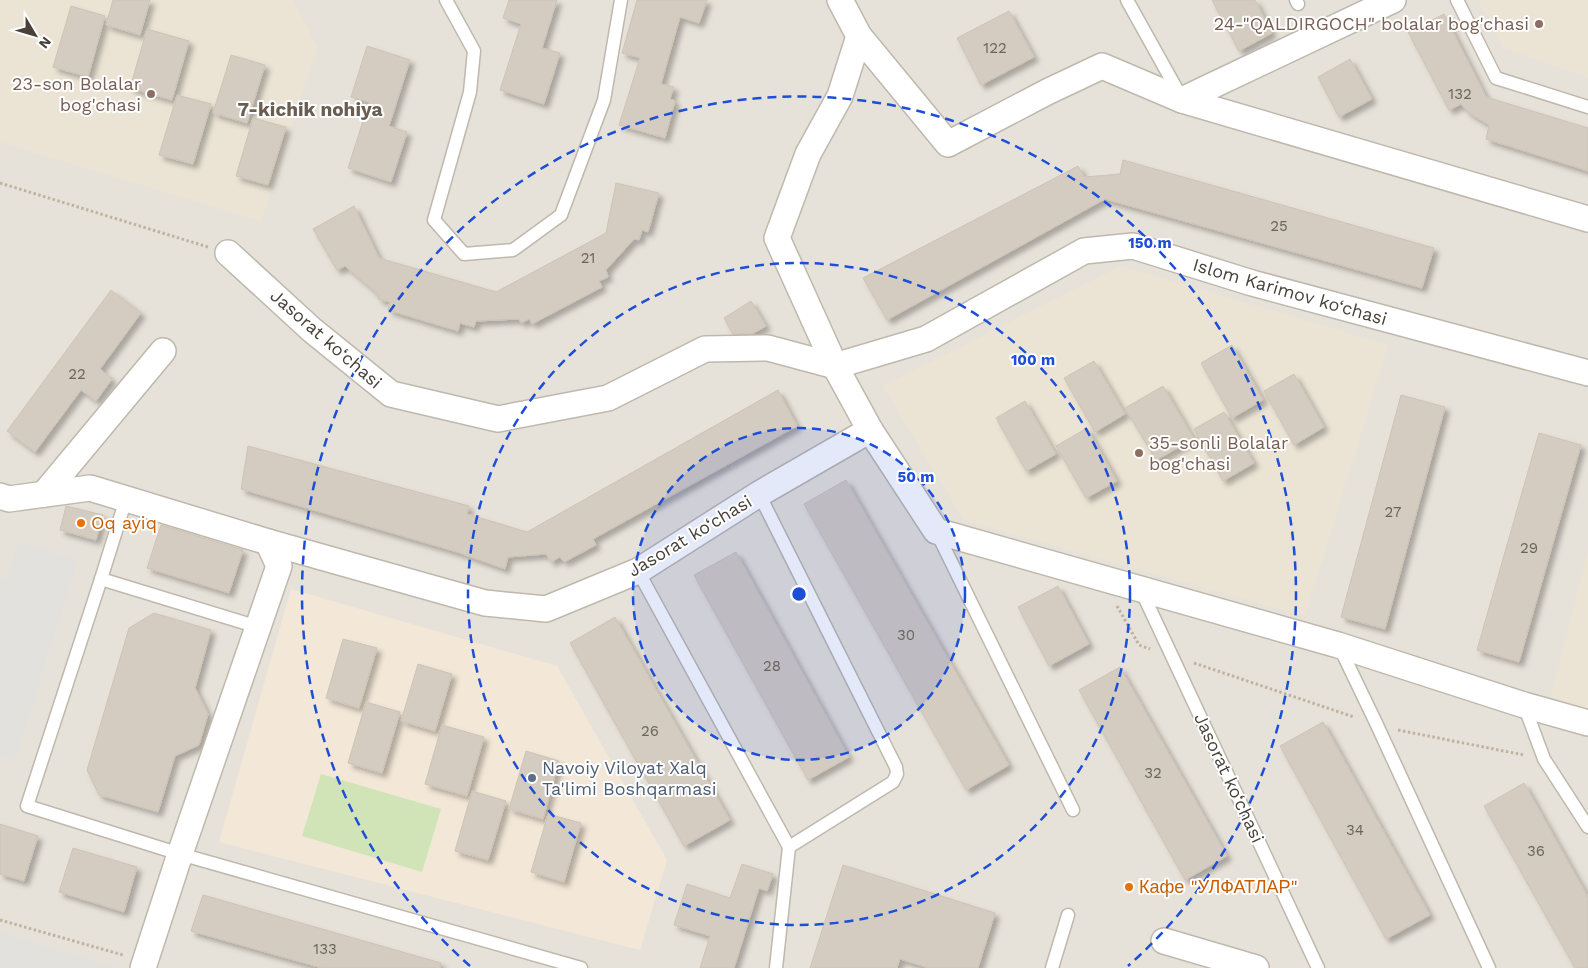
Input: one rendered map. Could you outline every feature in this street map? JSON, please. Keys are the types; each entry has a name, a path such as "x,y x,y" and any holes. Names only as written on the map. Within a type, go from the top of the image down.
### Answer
{"street":[{"path":"840,0 859,36 948,144 1047,92 1102,66 1182,100 1588,219"},
{"path":"1182,100 1393,0"},
{"path":"859,36 840,96 808,154 777,238 835,366 870,430 936,531 1338,645 1588,724"},
{"name":"Islom Karimov ko‘chasi","path":"835,366 926,339 1084,251 1134,246 1252,283 1588,373"},
{"name":"Jasorat ko‘chasi","path":"228,253 312,330 390,394 498,419 608,398 705,349 768,348 835,366"},
{"path":"44,494 163,351"},
{"name":"Jasorat ko‘chasi","path":"0,496 9,499 90,488 268,542 485,604 546,609 638,570 759,494 870,430"},
{"path":"144,965 279,566 268,542"},
{"path":"1164,941 1256,968"}],"lane":[{"path":"446,0 474,51 470,92 434,220 464,254 514,250 561,215 604,100 621,0"},
{"path":"1127,0 1182,100"},
{"path":"1457,0 1496,78 1588,107"},
{"path":"759,494 896,768 897,774 893,782 789,847"},
{"path":"126,499 27,806 180,854 581,968"},
{"path":"936,531 1073,810"},
{"path":"638,570 789,847 776,968"},
{"path":"101,579 258,627"},
{"name":"Jasorat ko‘chasi","path":"1140,588 1318,968"},
{"path":"1338,645 1377,725 1488,968"},
{"path":"1524,705 1544,759 1588,826"},
{"path":"1052,968 1068,915"}],"path":[{"path":"0,183 228,253"},
{"path":"1102,577 1139,645 1377,725 1544,759"},
{"path":"0,920 144,965"}],"shaded area":[{"path":"0,0 1588,0 1588,968 0,968"},
{"name":"23-son Bolalar bog'chasi","path":"0,0 293,0 317,47 261,221 0,142"},
{"name":"24-\"QALDIRGOCH\" bolalar bog'chasi","path":"1478,0 1588,0 1588,77 1503,48"},
{"name":"35-sonli Bolalar bog'chasi","path":"1121,266 1388,345 1305,616 964,520 883,386"},
{"path":"18,542 78,560 15,760 0,756 0,578 7,580"},
{"path":"1588,552 1588,708 1551,697"},
{"path":"291,589 557,666 667,860 640,950 219,842"},
{"path":"0,933 119,968 0,968"}],"green space":[{"path":"321,774 441,809 422,872 302,836"}],"building":[{"path":"113,0 150,0 140,35 106,25"},
{"path":"509,0 557,0 542,48 560,53 544,104 500,90 521,24 503,18"},
{"path":"637,0 707,0 699,23 680,17 661,84 674,87 670,99 675,101 665,138 619,125 640,58 622,53"},
{"path":"1212,0 1255,0 1272,33 1239,51"},
{"path":"71,6 105,16 88,77 53,67"},
{"path":"1009,11 1034,57 981,85 957,38"},
{"path":"1444,14 1486,97 1588,128 1588,171 1486,139 1489,125 1469,113 1461,104 1449,110 1408,32"},
{"path":"147,29 189,41 172,100 130,88"},
{"path":"367,46 410,60 389,126 407,132 391,182 348,168 369,102 351,97"},
{"path":"231,55 265,65 247,123 213,113"},
{"path":"1350,59 1372,99 1339,117 1318,77"},
{"path":"177,95 211,104 193,164 159,155"},
{"path":"253,118 286,127 268,185 236,176"},
{"path":"1123,160 1434,248 1422,288 1105,199 887,320 863,278 1078,166 1084,177 1120,174"},
{"path":"616,183 659,193 648,232 642,230 639,240 634,239 606,270 608,277 599,281 602,287 532,324 529,319 521,323 519,319 476,321 474,327 460,323 458,331 388,310 390,302 378,299 379,295 345,266 337,270 313,229 354,206 379,258 496,292 606,233"},
{"path":"111,290 141,313 100,369 112,379 96,401 81,390 35,452 7,431"},
{"path":"751,301 766,326 752,334 733,334 724,318"},
{"path":"1232,345 1263,400 1232,418 1201,363"},
{"path":"1094,361 1125,414 1095,432 1064,378"},
{"path":"1294,374 1324,427 1294,445 1264,391"},
{"path":"1163,386 1194,439 1156,460 1125,408"},
{"path":"778,390 797,426 593,539 596,545 564,562 560,557 551,562 546,554 508,557 505,569 457,552 241,489 248,446 469,506 467,514 527,532"},
{"path":"1401,395 1445,407 1385,629 1341,617"},
{"path":"1025,401 1056,454 1026,471 996,418"},
{"path":"1224,412 1254,463 1223,481 1194,429"},
{"path":"1087,428 1117,481 1086,498 1056,446"},
{"path":"1539,433 1581,445 1519,662 1477,650"},
{"path":"846,480 1009,765 966,790 804,504"},
{"name":"Oq ayiq","path":"66,506 103,515 96,540 60,530"},
{"path":"161,525 243,550 229,593 147,568"},
{"path":"736,552 849,757 808,780 694,575"},
{"path":"1058,586 1089,644 1049,666 1018,607"},
{"path":"154,613 211,630 195,688 208,714 199,745 175,756 158,812 99,795 87,770 129,628"},
{"path":"615,617 730,820 684,846 570,643"},
{"path":"343,639 377,648 359,708 326,698"},
{"path":"418,664 452,674 435,731 401,721"},
{"path":"1120,667 1227,856 1185,880 1079,690"},
{"path":"366,702 400,712 382,773 348,763"},
{"path":"1323,722 1430,915 1386,939 1280,746"},
{"path":"442,725 484,737 467,796 425,784"},
{"path":"526,751 559,761 543,819 509,809"},
{"path":"1524,783 1588,897 1588,968 1575,968 1484,806"},
{"path":"472,791 506,801 488,860 455,851"},
{"path":"548,814 581,823 564,882 531,872"},
{"path":"0,824 38,836 24,881 0,874"},
{"path":"73,848 137,867 124,912 59,892"},
{"path":"742,864 773,874 767,891 759,888 734,968 700,968 710,936 674,925 687,884 730,898"},
{"path":"843,865 995,913 978,968 929,968 900,959 897,968 810,968"},
{"path":"203,895 441,963 440,968 322,968 191,931"}],"place":[{"name":"24-\"QALDIRGOCH\" bolalar bog'chasi","path":"1539,24"},
{"name":"23-son Bolalar bog'chasi","path":"151,94"},
{"name":"35-sonli Bolalar bog'chasi","path":"1139,453"},
{"name":"Oq ayiq","path":"81,523"},
{"name":"Navoiy Viloyat Xalq Ta'limi Boshqarmasi","path":"532,778"},
{"name":"Кафе \"УЛФАТЛАР\"","path":"1129,887"}],"district":[{"name":"7-kichik nohiya","path":"310,109"}]}
